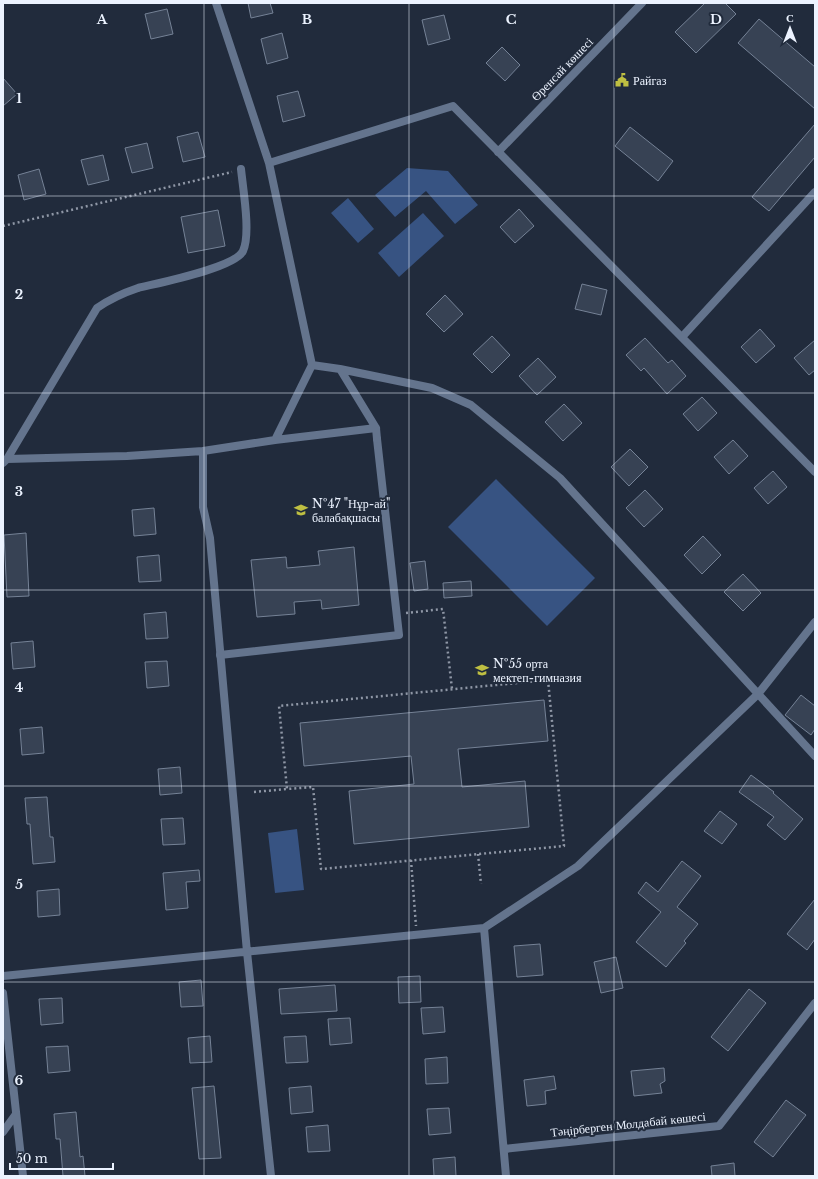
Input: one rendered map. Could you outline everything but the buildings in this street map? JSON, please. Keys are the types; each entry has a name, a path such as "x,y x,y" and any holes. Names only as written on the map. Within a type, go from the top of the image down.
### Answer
{"street":[{"path":"216,3 269,163 312,365 275,440"},
{"name":"Өренсай көшесі","path":"498,152 642,3"},
{"path":"269,163 453,106 815,472"},
{"path":"5,461 97,308 115,296 138,288 184,277 233,261 243,252 246,229 242,169"},
{"path":"682,337 815,192"},
{"path":"312,365 340,369 432,388 471,405 560,478 815,756"},
{"path":"220,655 399,635 376,428 340,369"},
{"path":"5,461 203,452 275,440 376,428"},
{"path":"203,452 203,507 210,538 247,952 271,1176"},
{"path":"3,976 484,928 578,866 758,694 815,622"},
{"path":"484,928 506,1176"},
{"path":"3,993 23,1176"},
{"name":"Тәңірберген Молдабай көшесі","path":"504,1149 719,1126 815,1003"},
{"path":"3,1132 16,1114"}],"path":[{"path":"3,226 242,169"},
{"path":"397,614 443,610 452,689"},
{"path":"254,792 287,789 313,786 321,869 564,846 548,680 279,706 287,789"},
{"path":"478,854 481,884"},
{"path":"411,860 417,935"}],"shaded area":[{"path":"407,168 448,171 478,205 455,224 426,191 395,217 375,195"},
{"path":"348,198 374,229 358,243 331,213"},
{"path":"423,213 444,236 399,277 378,253"},
{"path":"496,479 595,578 547,626 448,527"},
{"path":"297,829 304,890 275,893 268,833"}],"place":[{"name":"Райгаз","path":"622,80"},
{"name":"№47 \"Нұр-ай\" балабақшасы","path":"301,510"},
{"name":"№55 орта мектеп-гимназия","path":"482,670"}]}
